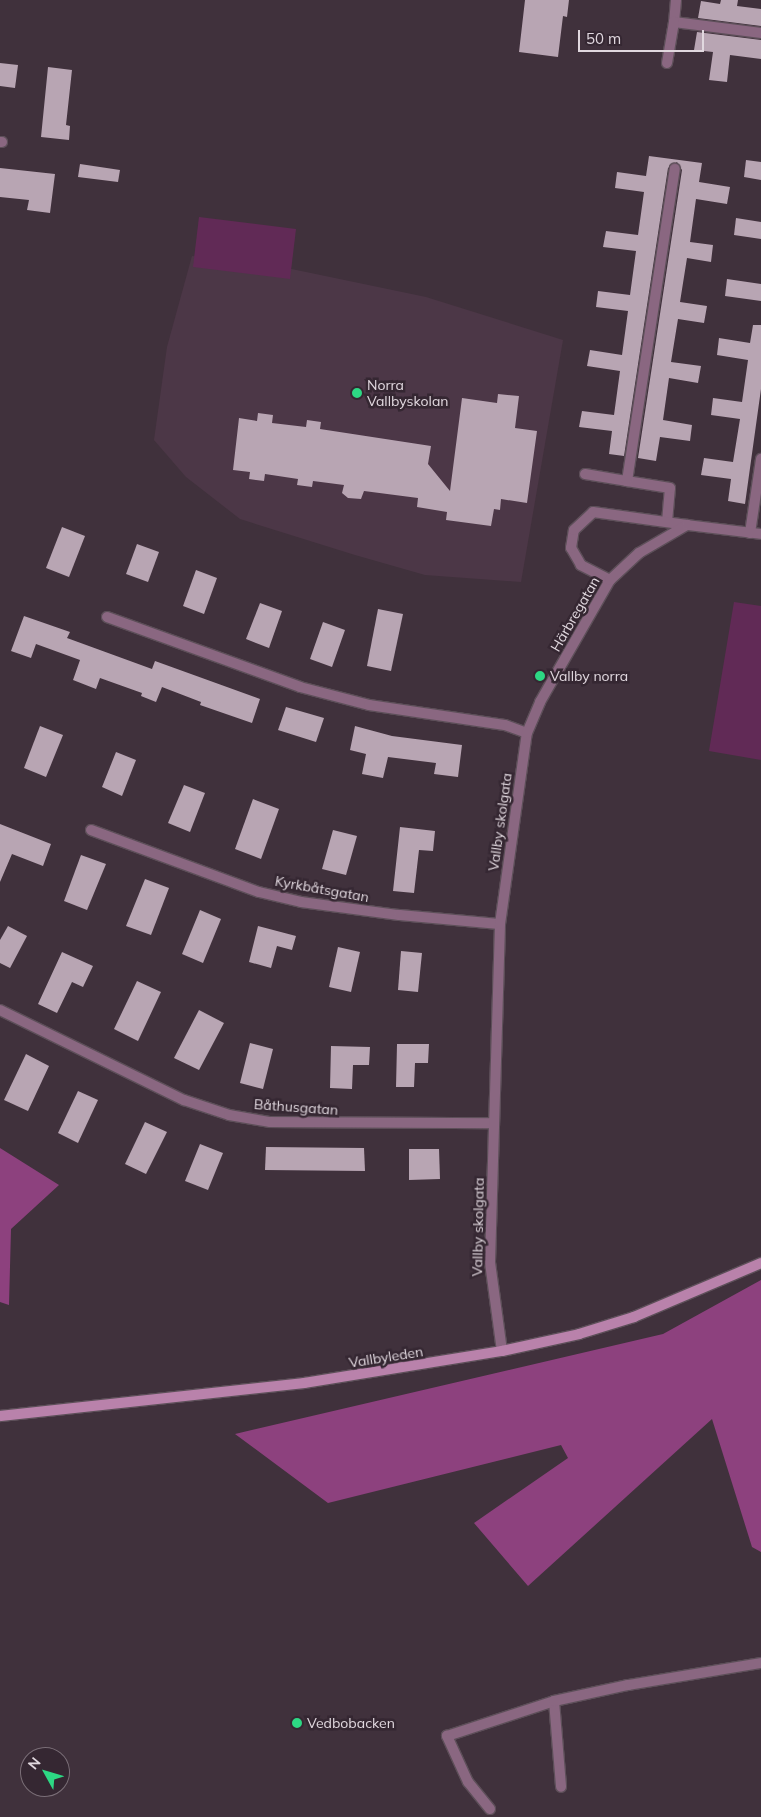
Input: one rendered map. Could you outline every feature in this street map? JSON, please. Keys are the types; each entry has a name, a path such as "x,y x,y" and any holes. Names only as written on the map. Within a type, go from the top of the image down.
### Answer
{"main road":[{"name":"Vallbyleden","path":"0,1416 304,1383 502,1351 579,1334 634,1317 761,1263"}],"street":[{"path":"667,64 676,0"},
{"path":"674,22 761,33"},
{"path":"628,481 675,169"},
{"path":"750,533 761,459"},
{"path":"585,474 670,488 666,522"},
{"path":"610,580 581,565 571,548 574,530 593,512 761,534"},
{"name":"Härbregatan","path":"527,733 540,702 610,580 639,553 687,525"},
{"path":"107,617 300,687 369,705 504,724 527,733"},
{"name":"Vallby skolgata","path":"502,1351 490,1262 500,924 527,733"},
{"name":"Kyrkbåtsgatan","path":"90,830 259,892 301,902 399,916 500,924"},
{"name":"Båthusgatan","path":"0,1010 184,1100 229,1115 270,1122 494,1123"},
{"path":"490,1809 468,1782 447,1736 554,1701 628,1685 761,1663"},
{"path":"554,1701 561,1787"}],"shaded area":[{"path":"199,217 296,229 290,279 193,267"},
{"name":"Norra Vallbyskolan","path":"192,256 258,262 426,297 563,340 521,582 425,575 240,519 186,477 154,440 167,347"},
{"path":"734,602 761,606 761,760 709,751"},
{"path":"0,1148 59,1185 11,1229 9,1305 0,1302"},
{"path":"761,1280 761,1552 752,1547 712,1419 528,1586 474,1523 568,1458 561,1445 328,1503 235,1434 663,1334"}],"building":[{"path":"525,0 569,0 567,17 563,16 558,57 519,52"},
{"path":"721,0 738,0 737,6 761,9 761,26 698,18 701,1 720,4"},
{"path":"697,32 761,40 761,59 730,55 727,82 709,80 713,52 694,50"},
{"path":"0,63 18,65 15,88 0,86"},
{"path":"48,67 72,70 66,125 70,126 69,140 41,137"},
{"path":"649,156 702,163 699,182 730,187 727,204 696,199 690,242 713,245 711,262 687,258 680,302 707,306 704,323 678,319 671,362 701,366 698,383 669,378 663,420 692,425 690,441 660,437 656,461 638,458 682,170 677,162 668,168 624,456 609,454 612,431 579,427 582,411 614,415 620,371 587,366 590,350 622,355 628,311 596,307 598,291 630,295 636,251 603,247 606,231 638,235 644,192 615,188 617,172 646,176"},
{"path":"746,160 761,162 761,180 744,177"},
{"path":"80,164 120,170 118,182 78,177"},
{"path":"0,168 55,174 50,213 27,210 29,200 0,197"},
{"path":"736,218 761,222 761,239 734,235"},
{"path":"727,279 761,284 761,301 725,296"},
{"path":"753,325 761,325 761,389 745,504 728,501 731,479 701,475 704,458 733,462 740,419 711,415 713,398 742,402 748,360 717,355 719,338 750,343"},
{"path":"498,394 519,396 515,428 537,431 527,503 501,499 500,510 494,509 491,526 446,520 447,512 417,507 418,498 364,491 361,499 348,498 342,493 344,485 313,481 312,487 297,485 298,479 265,474 264,481 249,479 250,472 233,470 239,418 257,421 258,413 273,415 272,423 306,427 307,420 321,422 320,429 431,446 428,464 450,491 462,398 497,403"},
{"path":"62,527 85,536 69,577 46,568"},
{"path":"137,544 159,552 148,582 126,574"},
{"path":"196,570 217,578 204,614 183,606"},
{"path":"260,603 282,611 269,648 246,639"},
{"path":"378,609 403,614 391,671 367,666"},
{"path":"24,616 70,632 67,638 152,669 155,661 260,699 252,723 200,705 201,702 162,687 156,702 141,696 142,693 100,678 96,689 73,680 80,660 36,644 31,658 11,651"},
{"path":"323,622 345,630 332,667 310,659"},
{"path":"286,707 324,718 316,742 278,730"},
{"path":"40,726 63,735 46,777 24,768"},
{"path":"355,726 392,736 462,745 458,777 434,774 436,763 388,757 383,778 362,774 366,754 350,750"},
{"path":"116,752 136,760 122,796 102,787"},
{"path":"184,785 205,793 190,832 168,823"},
{"path":"253,799 279,809 261,859 235,849"},
{"path":"0,824 51,844 43,866 12,854 0,882"},
{"path":"400,827 435,831 433,851 419,850 414,893 393,891"},
{"path":"333,830 357,836 346,875 322,869"},
{"path":"81,855 106,864 87,910 64,901"},
{"path":"145,879 169,888 151,935 126,926"},
{"path":"200,910 221,919 203,963 182,954"},
{"path":"8,926 27,936 10,968 0,963 0,940"},
{"path":"258,926 296,936 292,950 277,946 271,968 249,962"},
{"path":"338,947 360,952 351,992 329,987"},
{"path":"401,951 422,953 418,992 398,990"},
{"path":"62,952 93,966 83,987 72,982 57,1013 38,1004"},
{"path":"137,981 161,992 138,1041 114,1029"},
{"path":"199,1010 224,1023 199,1070 174,1058"},
{"path":"250,1043 273,1049 263,1089 240,1083"},
{"path":"397,1044 429,1044 428,1063 415,1063 414,1087 396,1087"},
{"path":"331,1046 370,1047 369,1065 353,1065 352,1089 330,1088"},
{"path":"26,1054 49,1066 28,1111 4,1100"},
{"path":"78,1091 98,1100 78,1143 58,1133"},
{"path":"145,1122 167,1132 146,1174 125,1164"},
{"path":"200,1144 223,1153 208,1190 185,1181"},
{"path":"266,1147 364,1148 365,1171 265,1170"},
{"path":"409,1149 439,1149 440,1179 409,1180"}],"place":[{"name":"Norra Vallbyskolan","path":"357,393"},
{"name":"Vallby norra","path":"540,676"},
{"name":"Vedbobacken","path":"297,1723"}]}
